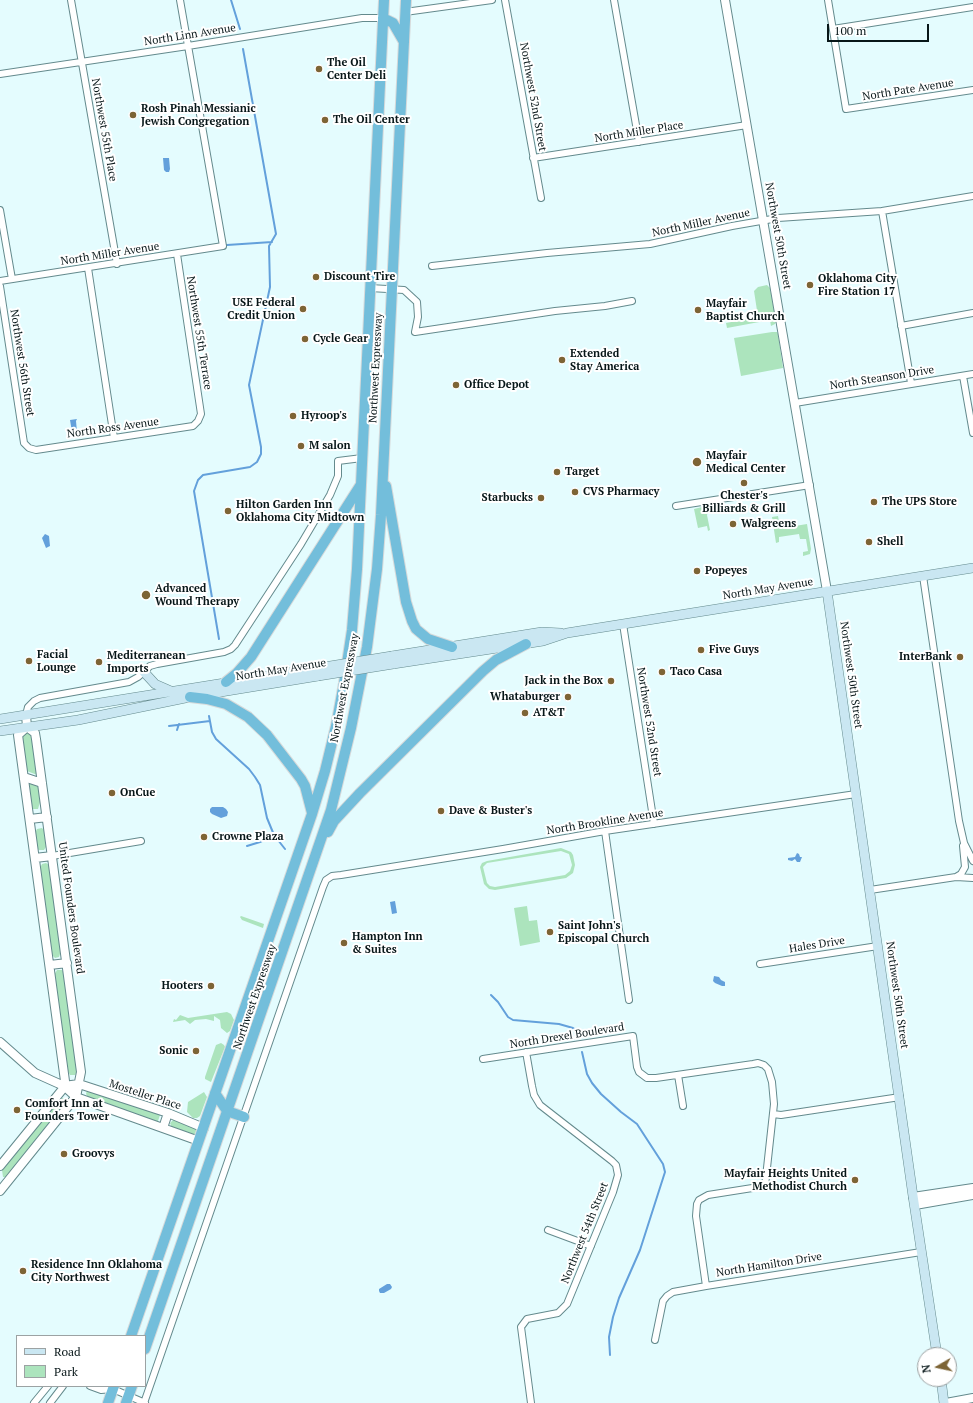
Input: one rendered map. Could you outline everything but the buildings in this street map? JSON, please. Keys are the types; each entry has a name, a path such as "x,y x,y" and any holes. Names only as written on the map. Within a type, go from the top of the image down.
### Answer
{"highway":[{"name":"Northwest Expressway","path":"131,1335 312,814 325,771 336,726 352,630 357,569 384,0"},
{"name":"Northwest Expressway","path":"146,1346 331,810 351,728 367,647 376,569 383,472 406,0"},
{"path":"383,18 393,23 404,42"},
{"path":"383,472 389,497 406,602 412,621 416,629 428,639 452,647"},
{"path":"226,682 238,673 251,657 361,484"},
{"path":"319,845 334,822 347,807 483,671 500,657 526,644"},
{"path":"190,697 207,699 226,704 248,717 267,735 305,786 312,814"},
{"path":"215,1093 227,1111 244,1117"},
{"path":"204,1128 208,1131 214,1150"},
{"path":"108,1403 112,1387"},
{"path":"128,1400 132,1387"}],"main road":[{"name":"North May Avenue","path":"0,731 78,720 318,672 392,660 526,644 543,641 567,633 973,568"},
{"name":"Northwest 50th Street","path":"827,591 936,1347"},
{"name":"North May Avenue","path":"392,660 452,647 542,632 567,633"},
{"path":"144,672 154,684 170,691"},
{"name":"North May Avenue","path":"0,719 226,682 318,672"},
{"path":"942,1387 945,1403"}],"street":[{"name":"Northwest 55th Place","path":"71,0 117,264"},
{"path":"180,0 188,46"},
{"path":"405,12 447,3 492,0"},
{"name":"Northwest 52nd Street","path":"505,0 541,198"},
{"path":"614,0 639,142"},
{"name":"Northwest 50th Street","path":"725,0 810,485 827,591"},
{"path":"828,0 833,29 973,7"},
{"name":"North Linn Avenue","path":"0,74 362,18 383,18"},
{"name":"North Pate Avenue","path":"833,29 846,109 973,90"},
{"name":"North Miller Avenue","path":"0,281 117,264 223,246 188,46"},
{"name":"North Miller Place","path":"533,158 747,125"},
{"name":"North Miller Avenue","path":"432,266 547,253 650,244 763,220 882,212 973,196"},
{"path":"0,210 12,279"},
{"path":"882,212 911,383"},
{"name":"Northwest 55th Terrace","path":"177,254 201,414"},
{"path":"88,268 114,438"},
{"name":"Northwest 56th Street","path":"0,286 24,443"},
{"path":"370,288 404,290 417,302 418,317 415,332 632,301"},
{"path":"901,326 973,313"},
{"name":"North Steanson Drive","path":"795,403 973,374"},
{"path":"963,376 973,433"},
{"name":"North Ross Avenue","path":"24,443 29,448 36,450 193,426 198,422 201,414"},
{"path":"26,715 28,707 40,698 130,682 150,666 224,652 235,645 301,544 330,495 338,476 338,461 362,458"},
{"path":"676,506 810,485"},
{"path":"923,576 961,835 964,867 961,874 956,877"},
{"name":"Northwest 52nd Street","path":"623,624 654,824"},
{"name":"United Founders Boulevard","path":"26,715 27,727 35,733 67,963 81,1072 76,1097"},
{"path":"27,727 18,735 65,1084 76,1097 199,1141"},
{"path":"24,777 42,783"},
{"name":"North Brookline Avenue","path":"244,1117 323,887 326,880 332,876 654,824 856,794"},
{"path":"30,819 47,818"},
{"path":"604,832 629,1000"},
{"path":"961,835 973,861"},
{"path":"35,858 141,841"},
{"path":"870,890 956,877 973,878"},
{"name":"Hales Drive","path":"760,964 878,946"},
{"path":"50,965 67,963"},
{"name":"North Drexel Boulevard","path":"483,1059 633,1036 637,1067 642,1075 652,1079 758,1063 764,1065 770,1074 773,1093 773,1114"},
{"path":"0,1042 35,1073 65,1084 79,1084"},
{"name":"Northwest 54th Street","path":"526,1052 532,1086 540,1105 612,1161 618,1175 615,1187 567,1304 558,1313 527,1319 521,1327 531,1403"},
{"path":"678,1075 683,1106"},
{"path":"0,1166 65,1084"},
{"name":"Mosteller Place","path":"79,1084 168,1113 204,1128"},
{"path":"1,1187 10,1180 76,1097"},
{"path":"706,1286 696,1216 697,1204 699,1200 708,1195 765,1186 773,1114 781,1115 900,1097"},
{"path":"163,1128 168,1113"},
{"path":"93,1387 101,1390 112,1387 128,1400 145,1403 244,1117"},
{"path":"914,1201 973,1188"},
{"path":"914,1201 973,1196"},
{"path":"548,1230 591,1246"},
{"name":"North Hamilton Drive","path":"655,1340 663,1301 667,1296 682,1290 922,1252"},
{"path":"34,1403 48,1387"},
{"path":"50,1387 58,1393"},
{"path":"50,1403 62,1387"},
{"path":"945,1403 973,1398"}],"green space":[{"path":"767,285 770,288 776,321 775,324 771,326 770,320 727,328 726,323 758,317 754,291 758,287"},
{"path":"777,332 778,334 783,368 741,376 734,338"},
{"path":"706,506 710,530 708,531 707,526 698,528 694,509"},
{"path":"778,516 779,522 782,522 783,528 807,524 811,549 810,554 803,556 803,552 808,551 806,539 800,539 799,534 779,537 779,542 776,543 772,517"},
{"path":"29,732 31,735 37,775 27,771 22,736"},
{"path":"32,782 39,787 40,802 38,809 33,809 32,806 28,784"},
{"path":"42,828 44,830 46,847 44,850 39,850 37,848 35,833 37,829"},
{"path":"561,848 571,852 575,865 573,873 566,878 495,890 489,889 484,884 480,867 482,863","holes":["561,851 569,854 572,865 570,871 565,875 495,887 490,886 487,883 483,867 487,863"]},
{"path":"46,863 49,865 61,951 59,957 55,958 51,954 40,868 42,864"},
{"path":"527,906 529,921 537,920 540,942 520,946 514,908"},
{"path":"241,916 264,924 263,928 242,920 240,917"},
{"path":"57,970 62,970 64,973 78,1069 75,1075 70,1075 68,1071 54,975"},
{"path":"227,1012 231,1014 234,1020 230,1031 227,1033 221,1028 220,1020 214,1016 214,1021 206,1019 195,1020 190,1024 185,1020 173,1022 174,1019 176,1020 180,1015 188,1018"},
{"path":"221,1043 225,1047 211,1082 205,1079 205,1077 216,1045"},
{"path":"87,1090 158,1113 160,1115 158,1121 88,1097 86,1094"},
{"path":"204,1092 207,1097 200,1116 193,1118 187,1112 188,1102"},
{"path":"63,1098 67,1102 6,1177 3,1177 2,1170 59,1100"},
{"path":"173,1120 197,1127 195,1135 172,1128 170,1123"}],"water":[{"path":"163,158 169,158 169,172 164,170"},
{"path":"77,419 77,432 72,432 70,420"},
{"path":"45,534 49,536 50,546 46,548 42,538"},
{"path":"212,807 223,807 228,812 227,816 221,818 212,814 210,809"},
{"path":"797,853 800,857 802,857 800,862 797,862 795,859 792,861 788,860 788,858 795,857"},
{"path":"395,901 397,913 392,914 390,902"},
{"path":"714,976 719,977 725,982 725,986 715,983 713,981"},
{"path":"387,1284 390,1284 392,1287 391,1289 384,1293 380,1293 379,1289"}],"waterway":[{"path":"231,0 240,29"},
{"path":"219,639 194,491 198,480 203,475 250,467 257,462 261,454 249,385 270,287 269,246 276,234 243,49"},
{"path":"227,245 272,242"},
{"path":"209,716 212,732 216,739 249,769 260,785 267,818 274,835 285,849"},
{"path":"169,726 210,721"},
{"path":"177,730 179,724"},
{"path":"247,846 260,842 274,835"},
{"path":"491,995 498,1002 508,1017 513,1020 559,1024 573,1028 580,1037"},
{"path":"582,1052 587,1074 592,1083 601,1094 637,1124 663,1164 665,1172 640,1250 619,1298 613,1317 609,1337 610,1355"}],"place":[{"name":"The Oil Center Deli","path":"319,69"},
{"name":"Rosh Pinah Messianic Jewish Congregation","path":"133,115"},
{"name":"The Oil Center","path":"325,120"},
{"name":"Discount Tire","path":"316,277"},
{"name":"Oklahoma City Fire Station 17","path":"810,285"},
{"name":"USE Federal Credit Union","path":"303,309"},
{"name":"Mayfair Baptist Church","path":"698,310"},
{"name":"Cycle Gear","path":"305,339"},
{"name":"Extended Stay America","path":"562,360"},
{"name":"Office Depot","path":"456,385"},
{"name":"Hyroop's","path":"293,416"},
{"name":"M salon","path":"301,446"},
{"name":"Mayfair Medical Center","path":"697,462"},
{"name":"Target","path":"557,472"},
{"name":"Chester's Billiards & Grill","path":"744,483"},
{"name":"CVS Pharmacy","path":"575,492"},
{"name":"Starbucks","path":"541,498"},
{"name":"The UPS Store","path":"874,502"},
{"name":"Hilton Garden Inn Oklahoma City Midtown","path":"228,511"},
{"name":"Walgreens","path":"733,524"},
{"name":"Shell","path":"869,542"},
{"name":"Popeyes","path":"697,571"},
{"name":"Advanced Wound Therapy","path":"146,595"},
{"name":"Five Guys","path":"701,650"},
{"name":"InterBank","path":"960,657"},
{"name":"Facial Lounge","path":"29,661"},
{"name":"Mediterranean Imports","path":"99,662"},
{"name":"Taco Casa","path":"662,672"},
{"name":"Jack in the Box","path":"611,681"},
{"name":"Whataburger","path":"568,697"},
{"name":"AT&T","path":"525,713"},
{"name":"OnCue","path":"112,793"},
{"name":"Dave & Buster's","path":"441,811"},
{"name":"Crowne Plaza","path":"204,837"},
{"name":"Saint John's Episcopal Church","path":"550,932"},
{"name":"Hampton Inn & Suites","path":"344,943"},
{"name":"Hooters","path":"211,986"},
{"name":"Sonic","path":"196,1051"},
{"name":"Comfort Inn at Founders Tower","path":"17,1110"},
{"name":"Groovys","path":"64,1154"},
{"name":"Mayfair Heights United Methodist Church","path":"855,1180"},
{"name":"Residence Inn Oklahoma City Northwest","path":"23,1271"}]}
